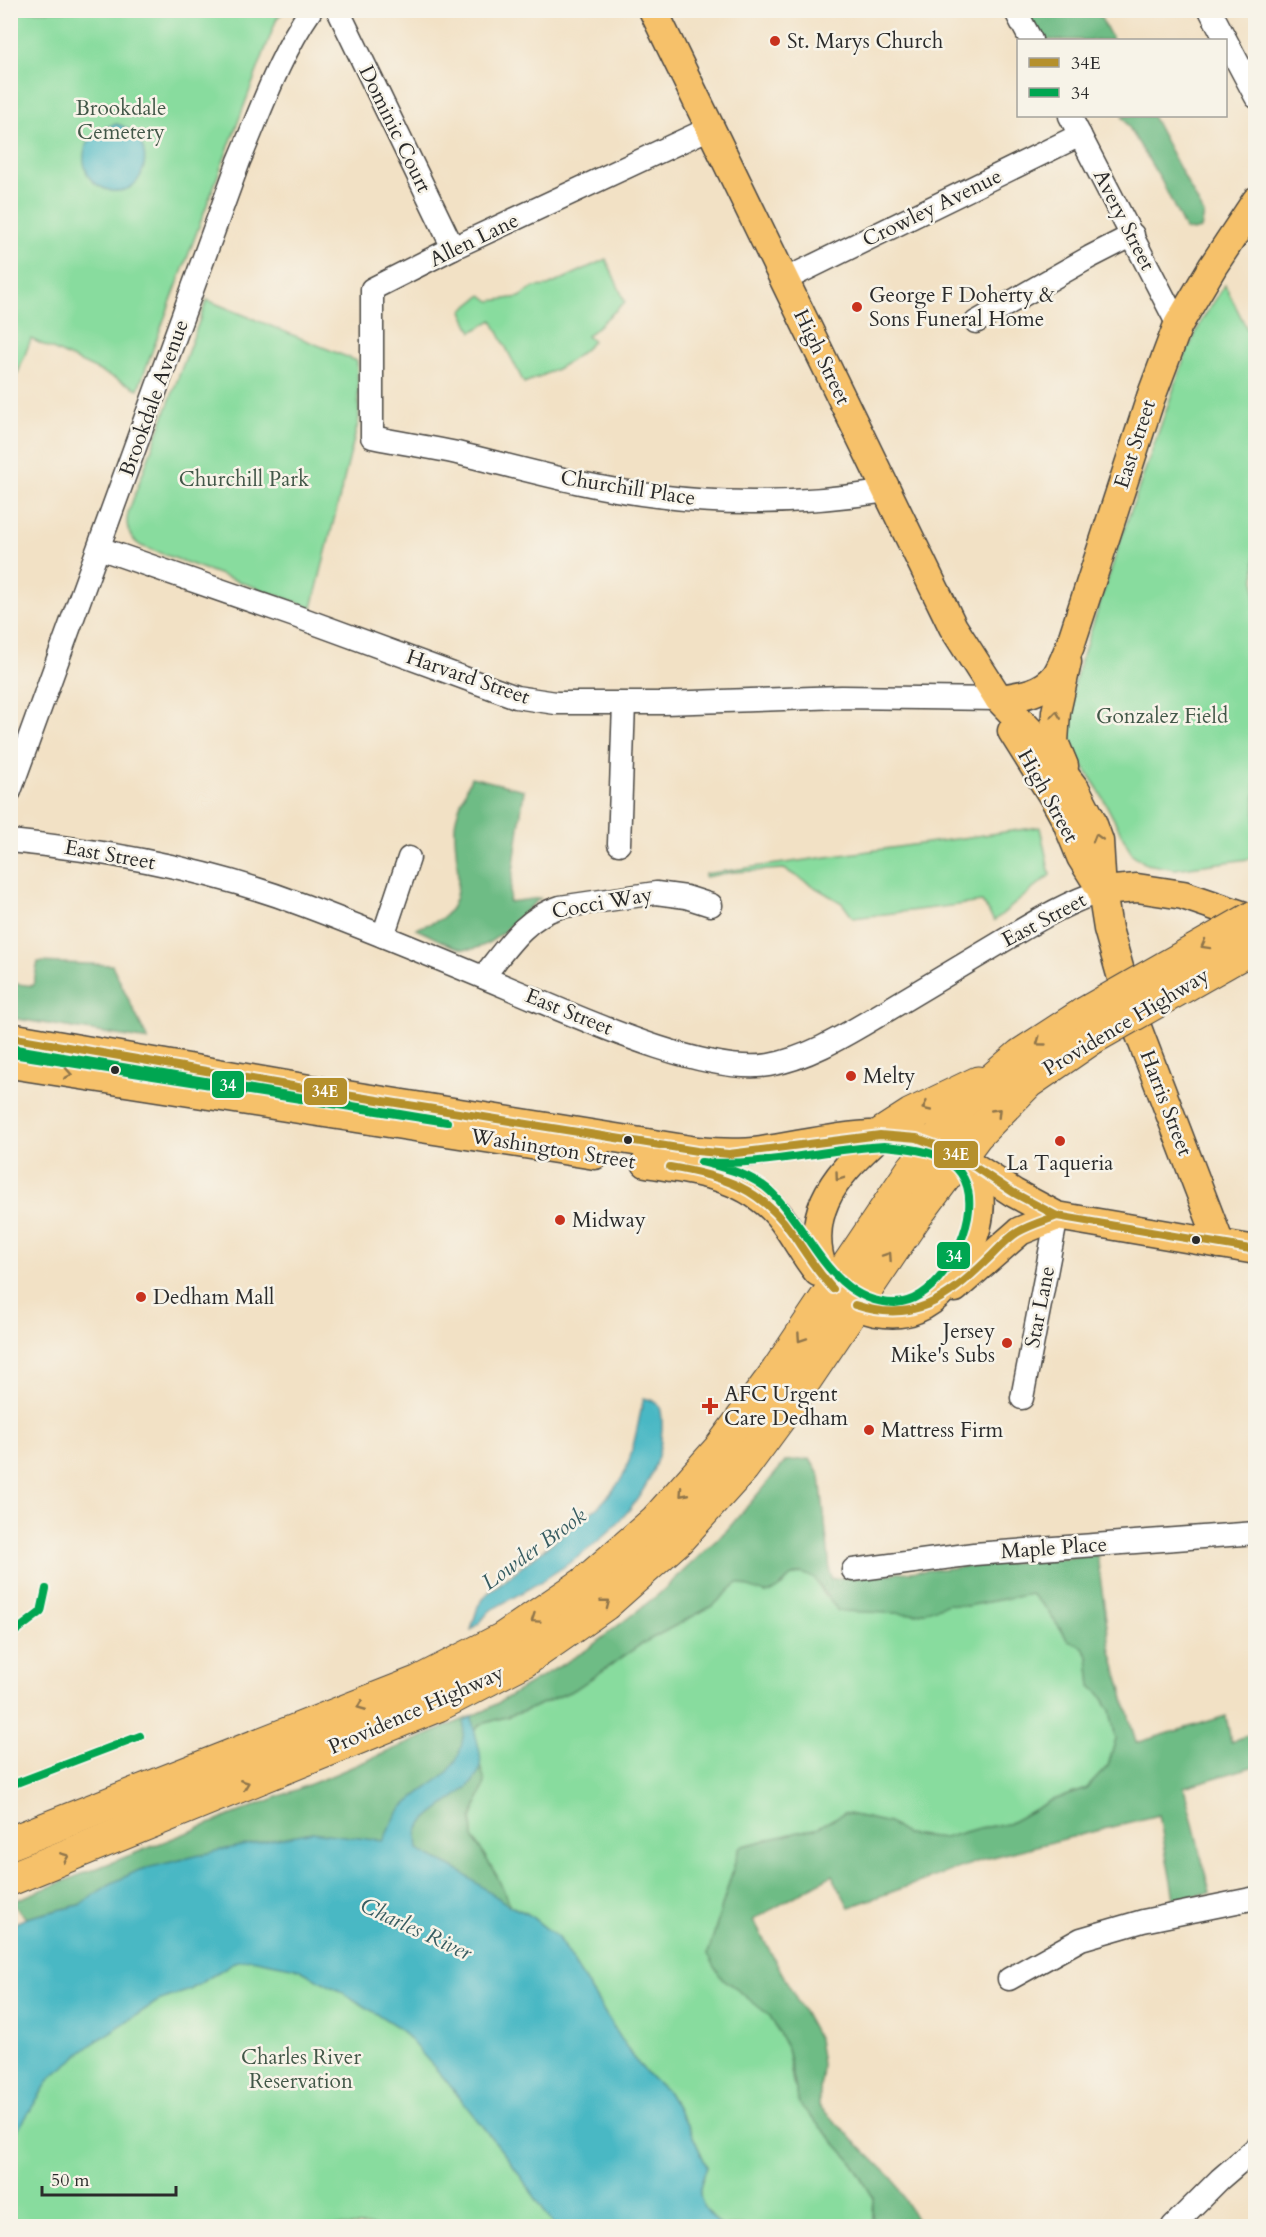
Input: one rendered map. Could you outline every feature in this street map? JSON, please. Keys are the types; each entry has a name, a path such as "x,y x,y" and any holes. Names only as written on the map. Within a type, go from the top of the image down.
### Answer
{"highway":[{"name":"Providence Highway","path":"10,1879 438,1705 496,1676 553,1642 605,1604 655,1562 723,1492 760,1446 844,1297 898,1191 946,1149 995,1113 1017,1091 1048,1066 1088,1026 1256,918"},
{"name":"Providence Highway","path":"946,1149 970,1101 1044,1038 1088,1026 1256,945"},
{"path":"880,1136 911,1115 999,1074"},
{"name":"Providence Highway","path":"10,1843 390,1694 465,1660 531,1622 609,1564 678,1499 765,1390 844,1297"}],"main road":[{"name":"High Street","path":"652,10 949,620 999,699 1031,732 1076,790 1091,819 1099,841 1102,891"},
{"name":"East Street","path":"999,699 1028,694 1044,687 1056,676 1070,646 1151,396 1178,325 1256,201"},
{"path":"1070,646 1056,712 1054,742 1076,790"},
{"name":"High Street","path":"999,699 1022,750 1054,798 1081,857 1102,891"},
{"path":"1102,891 1137,888 1183,895 1256,918"},
{"name":"Harris Street","path":"1102,891 1108,929 1133,1017 1220,1244"},
{"name":"Washington Street","path":"10,1037 321,1091 697,1151 729,1154 847,1138 880,1136 905,1136 946,1149"},
{"name":"Washington Street","path":"10,1064 139,1086 402,1124 716,1176 750,1190 763,1199 778,1215 813,1266 844,1297"},
{"path":"880,1136 852,1161 838,1179 825,1201 819,1219 816,1239 819,1261 844,1297 883,1313 899,1313 917,1309 951,1292 1020,1231 1057,1216"},
{"path":"946,1149 1014,1193 1057,1216 1256,1250"},
{"path":"917,1309 936,1296 954,1275 970,1246 979,1214 980,1192 969,1165 946,1149"}],"street":[{"name":"Brookdale Avenue","path":"10,791 239,161 277,73 299,28 311,10"},
{"name":"Dominic Court","path":"338,10 453,248"},
{"path":"1016,10 1030,39"},
{"path":"1210,10 1225,39"},
{"path":"1227,42 1256,97"},
{"name":"Avery Street","path":"1075,125 1178,325"},
{"name":"Crowley Avenue","path":"784,280 1075,125"},
{"name":"Allen Lane","path":"372,437 372,289 453,248 710,128"},
{"path":"976,322 1089,257 1133,235"},
{"name":"Churchill Place","path":"372,437 455,453 584,483 657,496 721,501 788,502 888,491"},
{"name":"Harvard Street","path":"99,549 295,616 516,697 556,703 624,704 842,697 999,699"},
{"path":"619,844 624,704"},
{"name":"East Street","path":"10,841 102,852 217,877 301,904 577,1016 679,1052 728,1065 749,1067 787,1061 832,1042 1058,908 1102,891"},
{"path":"383,936 409,858"},
{"name":"Cocci Way","path":"483,977 518,934 545,911 656,893 686,897 711,905"},
{"name":"Star Lane","path":"1022,1398 1057,1216"},
{"name":"Maple Place","path":"853,1570 974,1554 1256,1533"},
{"path":"1010,1979 1081,1940 1143,1921 1256,1898"},
{"path":"1173,2226 1220,2179 1256,2148"}],"green space":[{"name":"Brookdale Cemetery","path":"11,11 285,11 277,18 138,389 31,339 11,391"},
{"path":"1024,11 1097,11 1112,39 1040,39"},
{"path":"1123,117 1153,117 1204,214 1201,229 1193,231 1185,229 1161,180"},
{"path":"606,259 625,302 587,336 593,341 577,356 553,371 524,383 492,320 472,332 462,311 482,295 490,301 520,297 534,287 548,286"},
{"name":"Gonzalez Field","path":"1225,285 1255,345 1255,858 1175,869 1146,864 1132,854 1098,789 1079,760 1064,724 1078,670 1124,530 1186,354 1203,318"},
{"name":"Churchill Park","path":"207,300 357,361 359,419 312,608 141,546 129,532 128,513"},
{"path":"471,777 524,790 509,902 541,898 485,945 474,949 464,949 416,929 442,918 450,910 455,899 458,875 455,825 459,807"},
{"path":"1040,827 1050,875 994,921 982,902 853,918 842,903 784,869 733,872 705,877 705,874"},
{"path":"38,962 112,965 148,1040 11,1018 11,983 33,986"},
{"path":"810,1459 820,1476 831,1579 1097,1555 1110,1647 1136,1743 1226,1716 1231,1742 1255,1732 1255,1766 1184,1787 1210,1893 1174,1899 1159,1815 985,1859 849,1907 832,1875 753,1920 818,2039 822,2064 819,2106 893,2179 920,2226 870,2226 873,2218 873,2197 850,2159 799,2104 787,2048 770,2016 720,1976 708,1954 739,1849 743,1846 819,1827 844,1813 889,1823 905,1834 944,1838 979,1828 1008,1824 1050,1801 1086,1789 1108,1766 1116,1739 1110,1710 1100,1694 1091,1686 1088,1656 1083,1647 1068,1640 1044,1606 1031,1594 966,1606 949,1604 916,1614 838,1611 815,1579 802,1573 790,1577 769,1593 737,1583 714,1605 643,1643 574,1690 525,1711 479,1725 471,1735 485,1782 472,1819 473,1837 497,1876 510,1906 528,1914 558,1938 633,2058 652,2079 667,2091 690,2130 707,2167 700,2186 701,2200 721,2226 708,2226 667,2116 110,1884 79,1905 26,1918 11,1902 326,1778 486,1710 585,1651 659,1594 727,1530 786,1461"},
{"path":"802,1573 815,1579 826,1597 916,1614 949,1604 967,1606 1031,1594 1044,1606 1068,1640 1083,1647 1088,1656 1091,1686 1100,1694 1110,1710 1116,1739 1108,1766 1086,1789 1050,1801 1008,1824 979,1828 944,1838 905,1834 889,1823 844,1813 819,1827 743,1846 739,1849 708,1954 770,2016 787,2048 793,2083 811,2117 850,2159 873,2197 873,2218 870,2226 721,2226 701,2200 700,2186 707,2167 690,2130 667,2091 633,2059 596,2000 528,1914 510,1906 497,1876 473,1837 472,1819 485,1782 470,1735 479,1725 525,1711 574,1690 643,1643 714,1605 737,1583 754,1587 764,1593 782,1586 790,1577"},
{"name":"Charles River Reservation","path":"253,1911 648,2226 11,2226 10,2028"}],"water":[{"path":"117,124 132,132 141,143 145,156 143,169 137,181 128,189 116,191 101,187 91,180 86,170 84,153 90,139 95,134"},
{"path":"644,1398 655,1402 661,1412 662,1428 657,1460 644,1489 625,1515 602,1538 575,1559 491,1610 471,1630 478,1606 487,1594 599,1506 617,1486 628,1464"},
{"name":"Charles River","path":"472,1716 481,1761 477,1776 461,1793 423,1823 417,1833 418,1850 456,1869 510,1906 528,1914 558,1938 633,2058 652,2079 667,2091 690,2130 707,2167 700,2186 701,2200 721,2226 555,2226 509,2160 444,2078 398,2027 342,1992 296,1968 251,1959 234,1962 190,1990 158,2001 92,2044 51,2077 11,2141 11,1925 26,1918 79,1905 110,1884 139,1870 216,1851 312,1832 383,1841 402,1808 453,1766 459,1755 464,1722"}],"transit line":[{"name":"34E","path":"10,1037 321,1091 697,1151 729,1154 880,1135 917,1138 949,1150 1014,1193 1057,1216 1256,1250"},
{"name":"34","path":"10,1048 447,1122 12,1054"},
{"name":"34","path":"884,1146 918,1150 938,1156 954,1166 964,1178 969,1193 966,1227 943,1273 922,1294 910,1300 895,1303 873,1300 854,1291 838,1278 785,1208 764,1186 738,1172 701,1162 770,1160 884,1146"},
{"name":"34E","path":"670,1167 723,1180 753,1194 780,1217 816,1269 833,1289"},
{"name":"34E","path":"855,1305 894,1312 927,1305 957,1287 1014,1235 1027,1227 1057,1216"},
{"name":"34","path":"16,1631 41,1612 46,1589"},
{"name":"34","path":"14,1784 140,1736"}],"place":[{"name":"St. Marys Church","path":"775,41"},
{"name":"George F Doherty & Sons Funeral Home","path":"857,307"},
{"name":"Melty","path":"851,1076"},
{"name":"La Taqueria","path":"1060,1141"},
{"name":"Midway","path":"560,1220"},
{"name":"Dedham Mall","path":"141,1297"},
{"name":"Jersey Mike's Subs","path":"1007,1343"},
{"name":"AFC Urgent Care Dedham","path":"710,1406"},
{"name":"Mattress Firm","path":"869,1430"}],"water label":[{"name":"Lowder Brook","path":"534,1549"}]}
